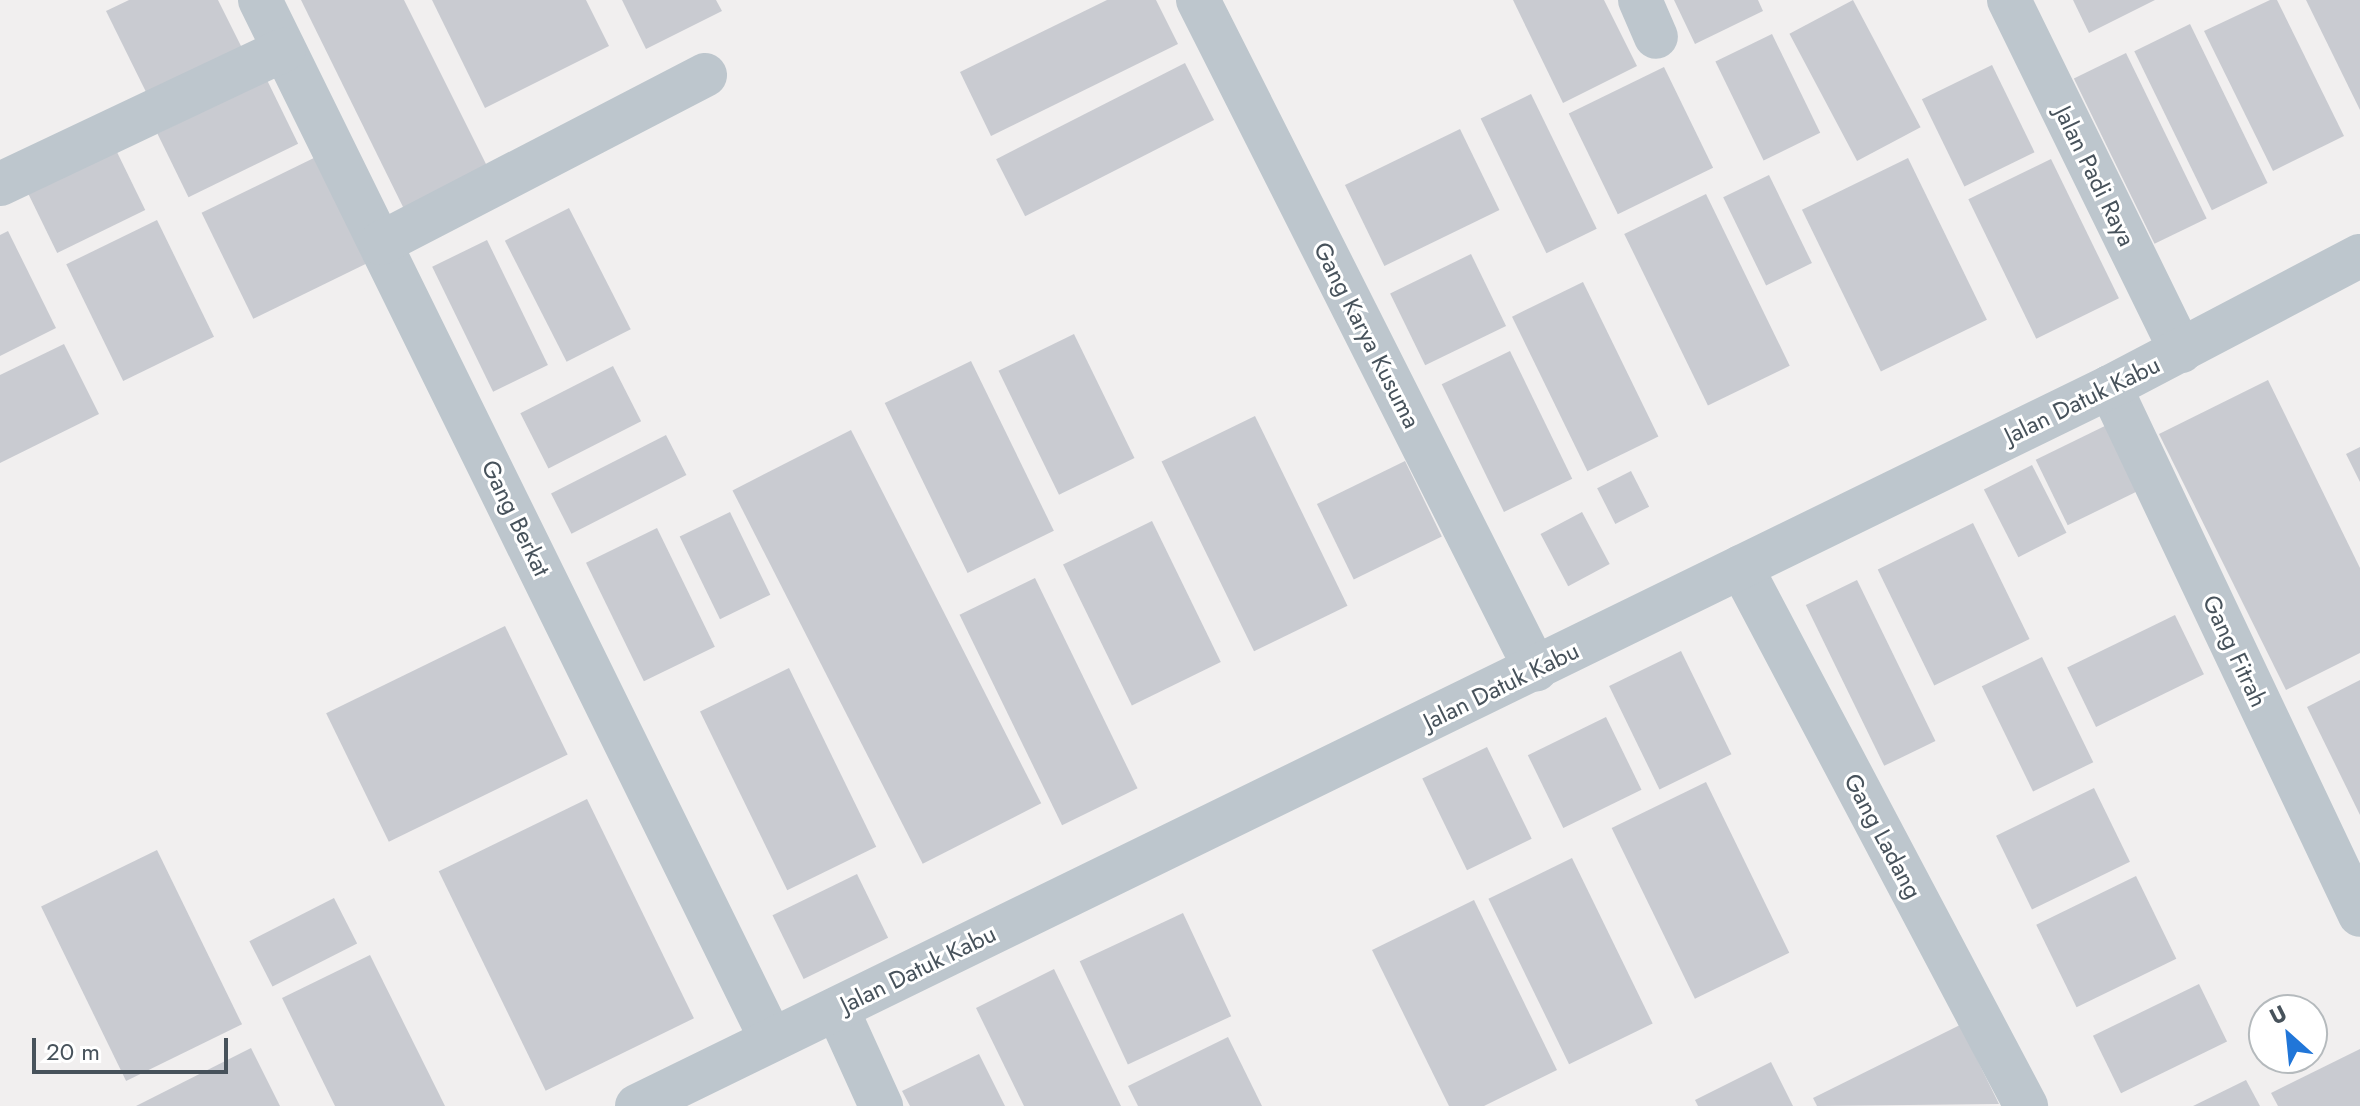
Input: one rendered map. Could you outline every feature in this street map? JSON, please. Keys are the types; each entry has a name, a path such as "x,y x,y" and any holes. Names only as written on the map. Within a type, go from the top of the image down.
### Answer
{"street":[{"name":"Gang Berkat","path":"260,0 770,1037"},
{"name":"Gang Karya Kusuma","path":"1198,0 1536,670"},
{"name":"Jalan Padi Raya","path":"2009,0 2181,351"},
{"path":"0,184 284,50"},
{"path":"381,243 705,75"},
{"name":"Jalan Datuk Kabu","path":"637,1106 770,1037 837,1009 1536,670 2110,387 2360,256"},
{"name":"Gang Fitrah","path":"2110,387 2360,915"},
{"name":"Gang Ladang","path":"1741,567 2026,1106"},
{"path":"837,1009 881,1106"}],"building":[{"path":"129,0 218,0 243,50 148,96 106,11"},
{"path":"301,0 404,0 489,170 405,211"},
{"path":"432,0 586,0 609,46 485,108"},
{"path":"622,0 716,0 722,11 646,49"},
{"path":"1107,0 1156,0 1178,44 991,136 960,72"},
{"path":"1513,0 1604,0 1637,66 1563,103"},
{"path":"1674,0 1758,0 1763,11 1695,44"},
{"path":"1853,0 1921,127 1857,161 1789,34"},
{"path":"2073,0 2155,0 2089,33"},
{"path":"2270,0 2277,0 2344,136 2273,171 2204,31"},
{"path":"2306,0 2360,0 2360,110"},
{"path":"2190,24 2268,183 2212,210 2134,51"},
{"path":"1772,34 1820,133 1764,160 1715,62"},
{"path":"2126,53 2207,218 2155,244 2074,78"},
{"path":"1185,63 1214,120 1025,216 996,159"},
{"path":"1992,65 2035,152 1964,186 1922,99"},
{"path":"1664,67 1713,168 1618,214 1569,113"},
{"path":"267,80 298,144 188,197 157,133"},
{"path":"1531,94 1597,229 1546,253 1481,119"},
{"path":"1460,129 1499,210 1384,266 1345,185"},
{"path":"115,148 145,210 57,253 27,191"},
{"path":"322,154 374,260 253,319 202,213"},
{"path":"1908,158 1987,320 1881,372 1802,210"},
{"path":"2051,159 2119,298 2036,339 1968,199"},
{"path":"1769,175 1812,263 1766,285 1723,197"},
{"path":"1706,194 1790,366 1708,406 1624,234"},
{"path":"569,208 631,329 567,362 505,241"},
{"path":"157,220 214,337 123,381 66,264"},
{"path":"8,231 56,328 0,356 0,235"},
{"path":"487,240 548,365 493,392 432,267"},
{"path":"1471,254 1506,326 1425,365 1390,293"},
{"path":"1583,282 1658,437 1587,471 1512,317"},
{"path":"1074,334 1134,458 1059,495 999,371"},
{"path":"64,344 99,414 0,463 0,375"},
{"path":"1510,351 1572,479 1504,512 1442,384"},
{"path":"971,361 1054,531 968,573 885,403"},
{"path":"613,366 641,421 548,468 520,413"},
{"path":"2268,380 2360,568 2360,653 2286,690 2159,434"},
{"path":"1255,416 1347,606 1254,651 1162,462"},
{"path":"2113,422 2145,488 2068,525 2036,460"},
{"path":"851,430 1041,803 923,864 732,490"},
{"path":"666,435 686,475 571,534 551,494"},
{"path":"2360,447 2360,482 2346,454"},
{"path":"1405,461 1442,536 1354,579 1317,504"},
{"path":"2032,465 2067,533 2018,557 1984,490"},
{"path":"1631,471 1649,507 1615,524 1597,488"},
{"path":"730,512 770,595 720,619 680,537"},
{"path":"1582,512 1610,564 1568,586 1541,534"},
{"path":"1152,521 1221,662 1132,706 1063,564"},
{"path":"1973,523 2030,639 1934,685 1878,569"},
{"path":"657,528 715,647 644,681 586,563"},
{"path":"1035,578 1138,788 1062,825 960,615"},
{"path":"1857,580 1935,741 1884,766 1806,605"},
{"path":"2175,615 2204,674 2096,727 2067,668"},
{"path":"505,626 568,755 389,842 326,713"},
{"path":"1681,651 1731,754 1660,789 1609,686"},
{"path":"2042,657 2093,762 2033,792 1982,686"},
{"path":"789,668 876,847 787,890 700,711"},
{"path":"2360,680 2360,815 2307,707"},
{"path":"1606,717 1642,790 1563,828 1528,755"},
{"path":"1487,747 1532,839 1467,870 1422,779"},
{"path":"1706,782 1789,953 1695,999 1612,828"},
{"path":"2094,788 2130,862 2032,909 1996,836"},
{"path":"587,799 694,1018 546,1091 439,871"},
{"path":"157,850 242,1024 126,1081 41,907"},
{"path":"1572,858 1653,1023 1569,1064 1488,899"},
{"path":"857,874 888,938 804,979 773,915"},
{"path":"2136,876 2176,959 2077,1007 2036,925"},
{"path":"334,898 357,943 273,987 249,941"},
{"path":"1474,900 1557,1070 1484,1106 1449,1106 1372,950"},
{"path":"1183,913 1231,1016 1128,1064 1080,961"},
{"path":"370,955 445,1106 335,1106 282,998"},
{"path":"1054,969 1121,1106 1024,1106 976,1008"},
{"path":"2199,984 2227,1042 2121,1093 2093,1036"},
{"path":"1960,1025 1999,1104 1817,1106 1813,1098"},
{"path":"1228,1037 1262,1106 1138,1106 1128,1086"},
{"path":"251,1048 280,1106 136,1106"},
{"path":"2360,1049 2360,1106 2278,1106 2271,1093 2309,1074 2328,1074 2328,1065"},
{"path":"979,1054 1005,1106 910,1106 902,1091"},
{"path":"1771,1062 1793,1106 1698,1106 1695,1100"},
{"path":"2246,1080 2260,1106 2193,1106"}]}
